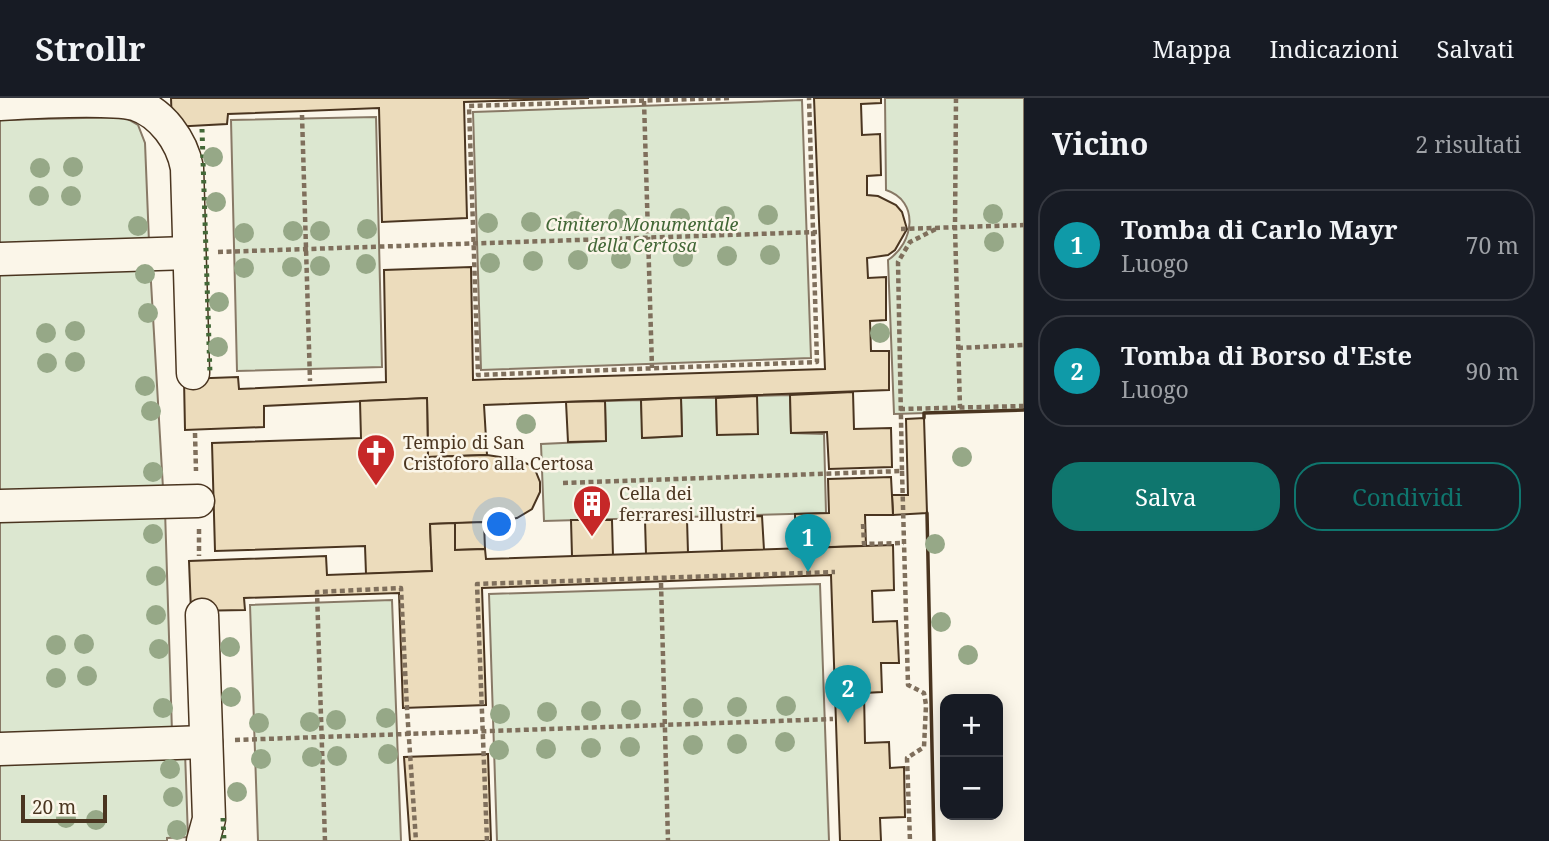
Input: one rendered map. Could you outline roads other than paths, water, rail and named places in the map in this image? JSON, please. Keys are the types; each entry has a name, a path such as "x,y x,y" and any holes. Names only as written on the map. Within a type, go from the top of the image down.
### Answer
{"lane":[{"path":"0,104 118,101 133,103 146,108 158,118 179,142 187,167 193,373"},
{"path":"0,259 189,253"},
{"path":"0,506 198,501"},
{"path":"201,615 209,819 203,841"},
{"path":"0,749 206,742"}],"place":[{"name":"Tempio di San Cristoforo alla Certosa","path":"376,487"},
{"name":"Cella dei ferraresi illustri","path":"592,538"},
{"name":"Tomba di Carlo Mayr","path":"808,572"},
{"name":"Tomba di Borso d'Este","path":"848,723"}],"park label":[{"name":"Cimitero Monumentale della Certosa","path":"642,235"}]}
